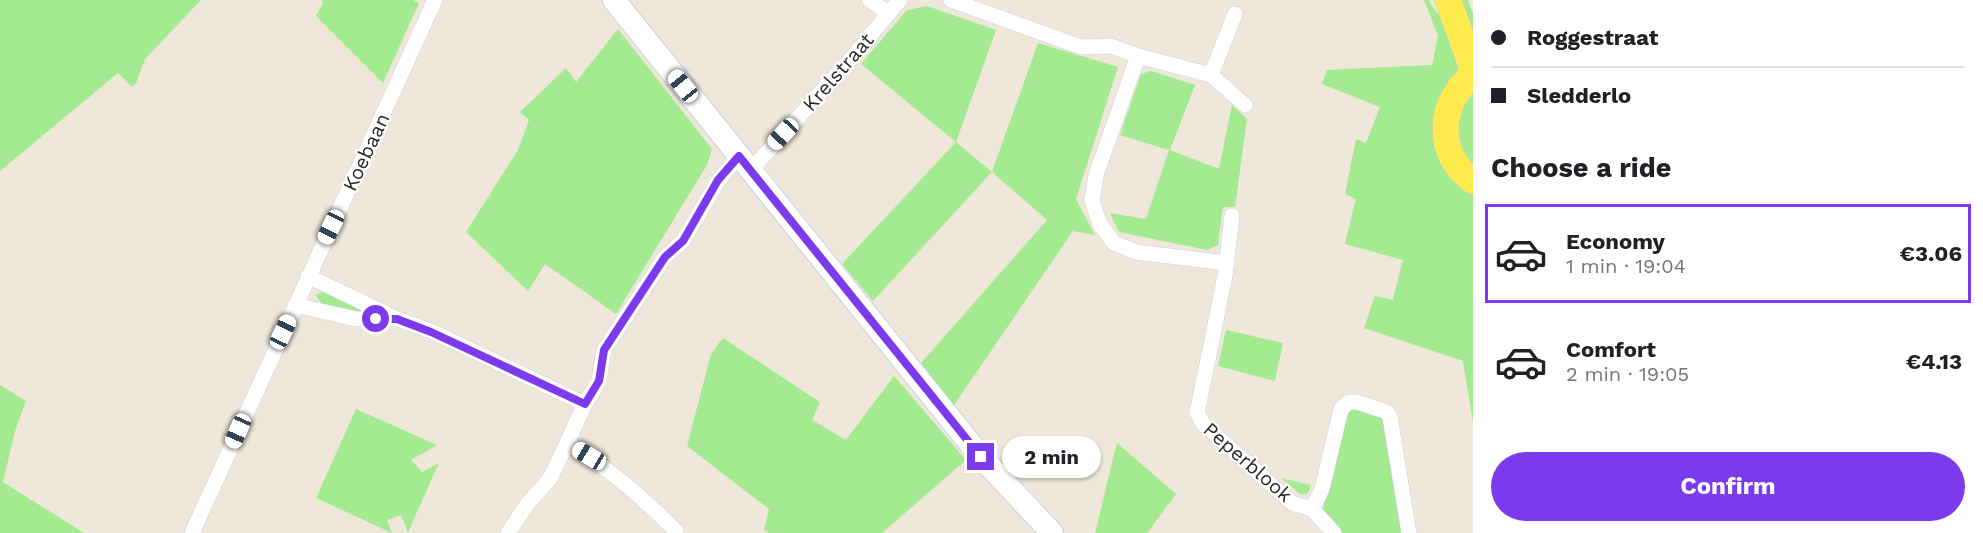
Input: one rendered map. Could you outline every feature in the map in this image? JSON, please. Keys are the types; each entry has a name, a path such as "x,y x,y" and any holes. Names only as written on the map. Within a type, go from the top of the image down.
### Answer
{"main road":[{"path":"1448,0 1473,70"},
{"path":"1473,75 1459,87 1453,96 1445,125 1447,145 1451,155 1462,172 1473,181"}],"street":[{"name":"Koebaan","path":"192,533 435,0"},
{"path":"614,0 981,457 1052,533"},
{"path":"870,0 888,13"},
{"name":"Krelstraat","path":"508,533 551,477 585,404 599,381 604,350 665,257 683,241 718,180 745,163 848,62 900,0"},
{"path":"951,0 1082,47 1111,46 1138,56 1211,75 1245,105"},
{"path":"1211,75 1235,14"},
{"path":"1138,56 1096,175 1092,201 1100,224 1114,243 1136,252 1227,263 1232,216"},
{"name":"Peperblook","path":"1227,263 1217,321 1199,397 1197,413 1199,419 1292,503 1312,509 1334,533"},
{"path":"308,276 585,404"},
{"path":"295,305 356,319 397,319"},
{"name":"Peperblook","path":"1312,509 1322,489 1341,409 1349,402 1357,402 1387,412 1390,417 1409,533"},
{"path":"568,444 589,456 642,499 676,531"}],"green space":[{"path":"0,0 201,0 145,59 136,83 132,87 118,73 0,171"},
{"path":"321,0 413,0 419,3 383,83 316,16 323,3"},
{"path":"1424,0 1429,0 1445,22 1460,57 1455,74 1439,98 1434,111 1433,125 1437,152 1443,165 1461,186 1473,194 1473,422 1463,361 1364,328 1375,296 1393,300 1403,260 1345,244 1356,199 1345,194 1356,139 1366,143 1380,107 1322,84 1327,70 1432,65 1438,36"},
{"path":"1457,0 1468,0 1473,14 1473,40"},
{"path":"927,6 996,30 956,142 861,64 907,10"},
{"path":"618,29 712,149 707,165 616,314 545,264 528,291 466,232 518,150 529,120 520,112 566,68 576,82"},
{"path":"1038,43 1118,67 1076,199 1095,235 1073,231 954,405 921,363 1047,220 992,172"},
{"path":"1151,71 1195,85 1170,150 1219,169 1232,105 1247,119 1235,207 1223,207 1218,245 1207,250 1119,232 1110,213 1146,219 1169,150 1120,135 1141,74"},
{"path":"1473,93 1473,164 1462,147 1459,128 1463,110"},
{"path":"956,142 992,172 873,301 842,264"},
{"path":"329,292 365,309 366,314 322,304 315,295"},
{"path":"1226,330 1283,343 1275,381 1218,366"},
{"path":"723,338 820,402 812,420 846,440 894,376 966,460 882,533 769,533 764,530 769,509 687,446 711,354"},
{"path":"0,385 26,401 15,431 3,482 84,533 0,533"},
{"path":"356,409 437,445 411,460 422,472 439,463 408,532 401,515 387,520 392,533 316,498"},
{"path":"1354,409 1385,419 1405,533 1341,533 1322,514 1336,449 1347,412"},
{"path":"1117,443 1176,494 1147,533 1095,533"},
{"path":"1281,478 1311,485 1308,493 1301,495"}],"route":[{"path":"376,319 397,319 431,332 585,404 599,381 604,350 665,257 683,241 718,180 739,156 981,457"}]}
